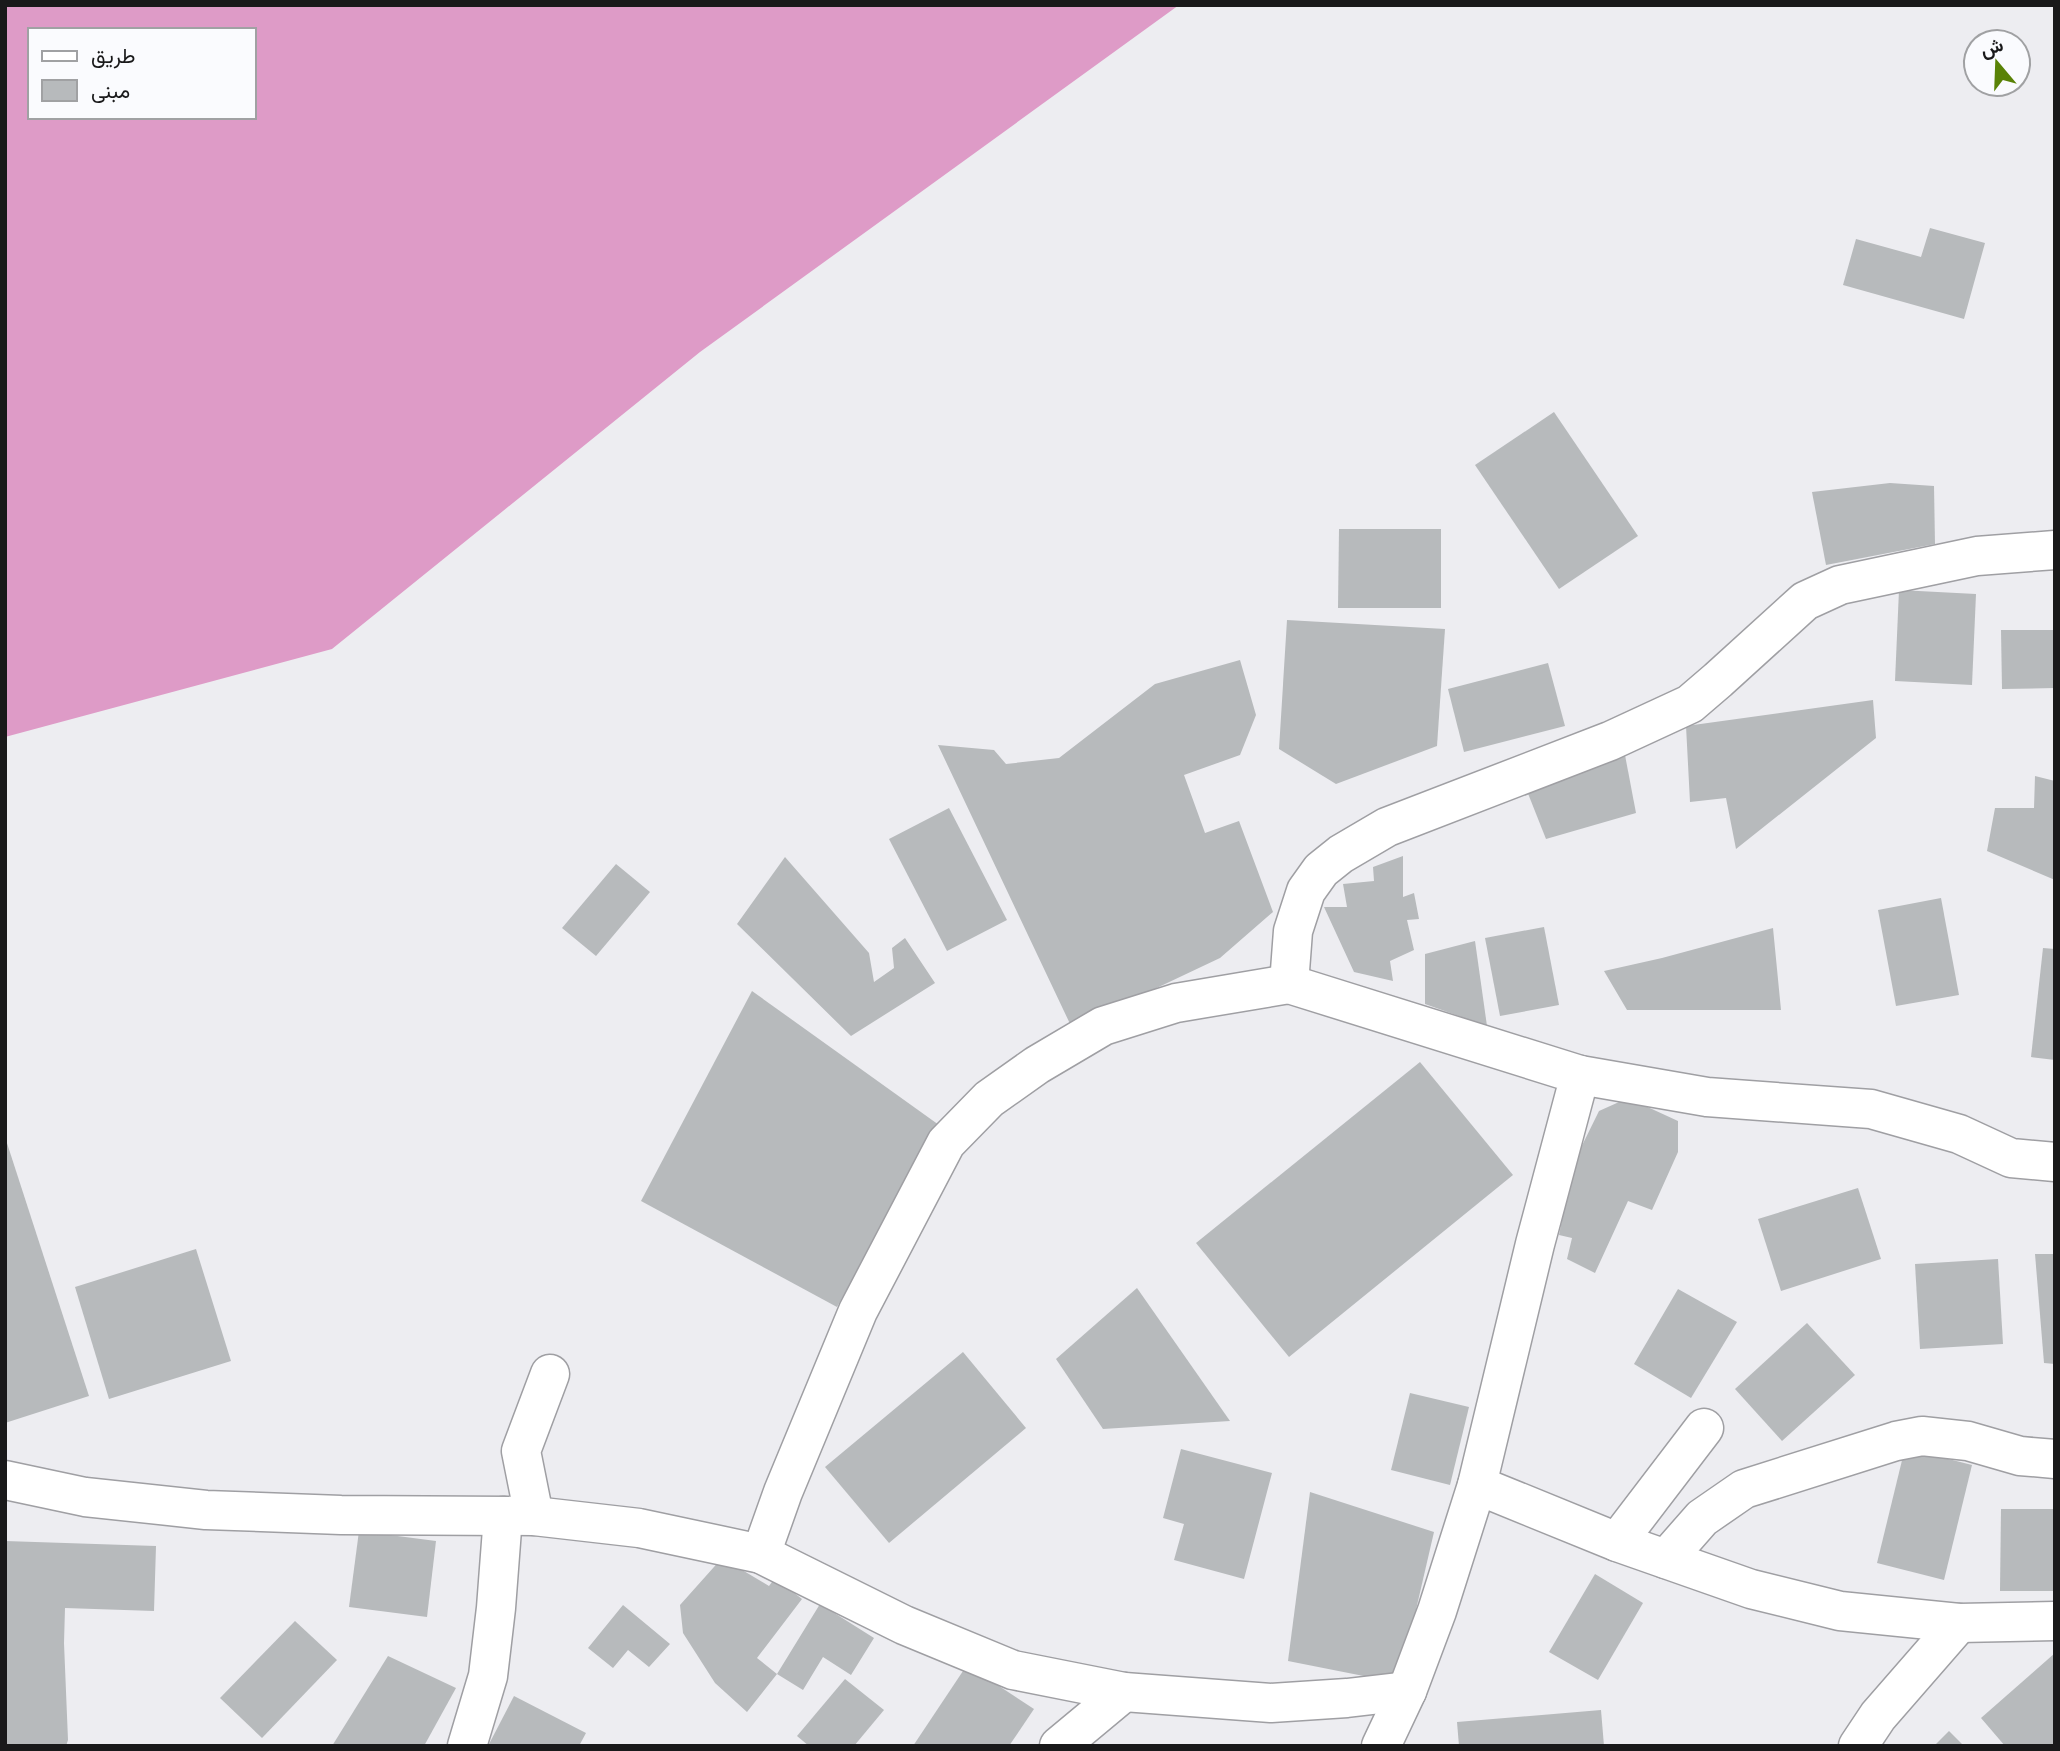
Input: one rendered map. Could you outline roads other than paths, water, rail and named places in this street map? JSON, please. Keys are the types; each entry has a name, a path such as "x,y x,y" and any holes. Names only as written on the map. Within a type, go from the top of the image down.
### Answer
{"street":[{"path":"1289,984 1293,931 1306,891 1321,870 1387,827 1610,741 1690,704 1805,601 1823,592 1840,585 1977,556 2055,550"},
{"path":"761,1554 783,1492 858,1311 946,1143 989,1099 1037,1065 1103,1026 1176,1003 1289,984 1580,1075 1707,1097 1871,1109 1959,1134 2011,1158 2055,1191"},
{"path":"1381,1746 1407,1691 1437,1611 1477,1485 1535,1244 1580,1075"},
{"path":"2011,1158 2055,1163"},
{"path":"467,1746 488,1676 496,1608 519,1516 521,1451 550,1374"},
{"path":"1617,1542 1704,1428"},
{"path":"1666,1559 1702,1518 1744,1489 1896,1441 1922,1436 1968,1441 2020,1456 2055,1459"},
{"path":"5,1479 85,1497 206,1510 341,1515 519,1516 639,1528 761,1554 904,1625 1013,1670 1124,1692 1271,1703 1407,1691"},
{"path":"1477,1485 1617,1542 1751,1589 1840,1611 1959,1623 2055,1621"},
{"path":"1858,1746 1878,1716 1959,1623"},
{"path":"1059,1746 1124,1692"}]}
